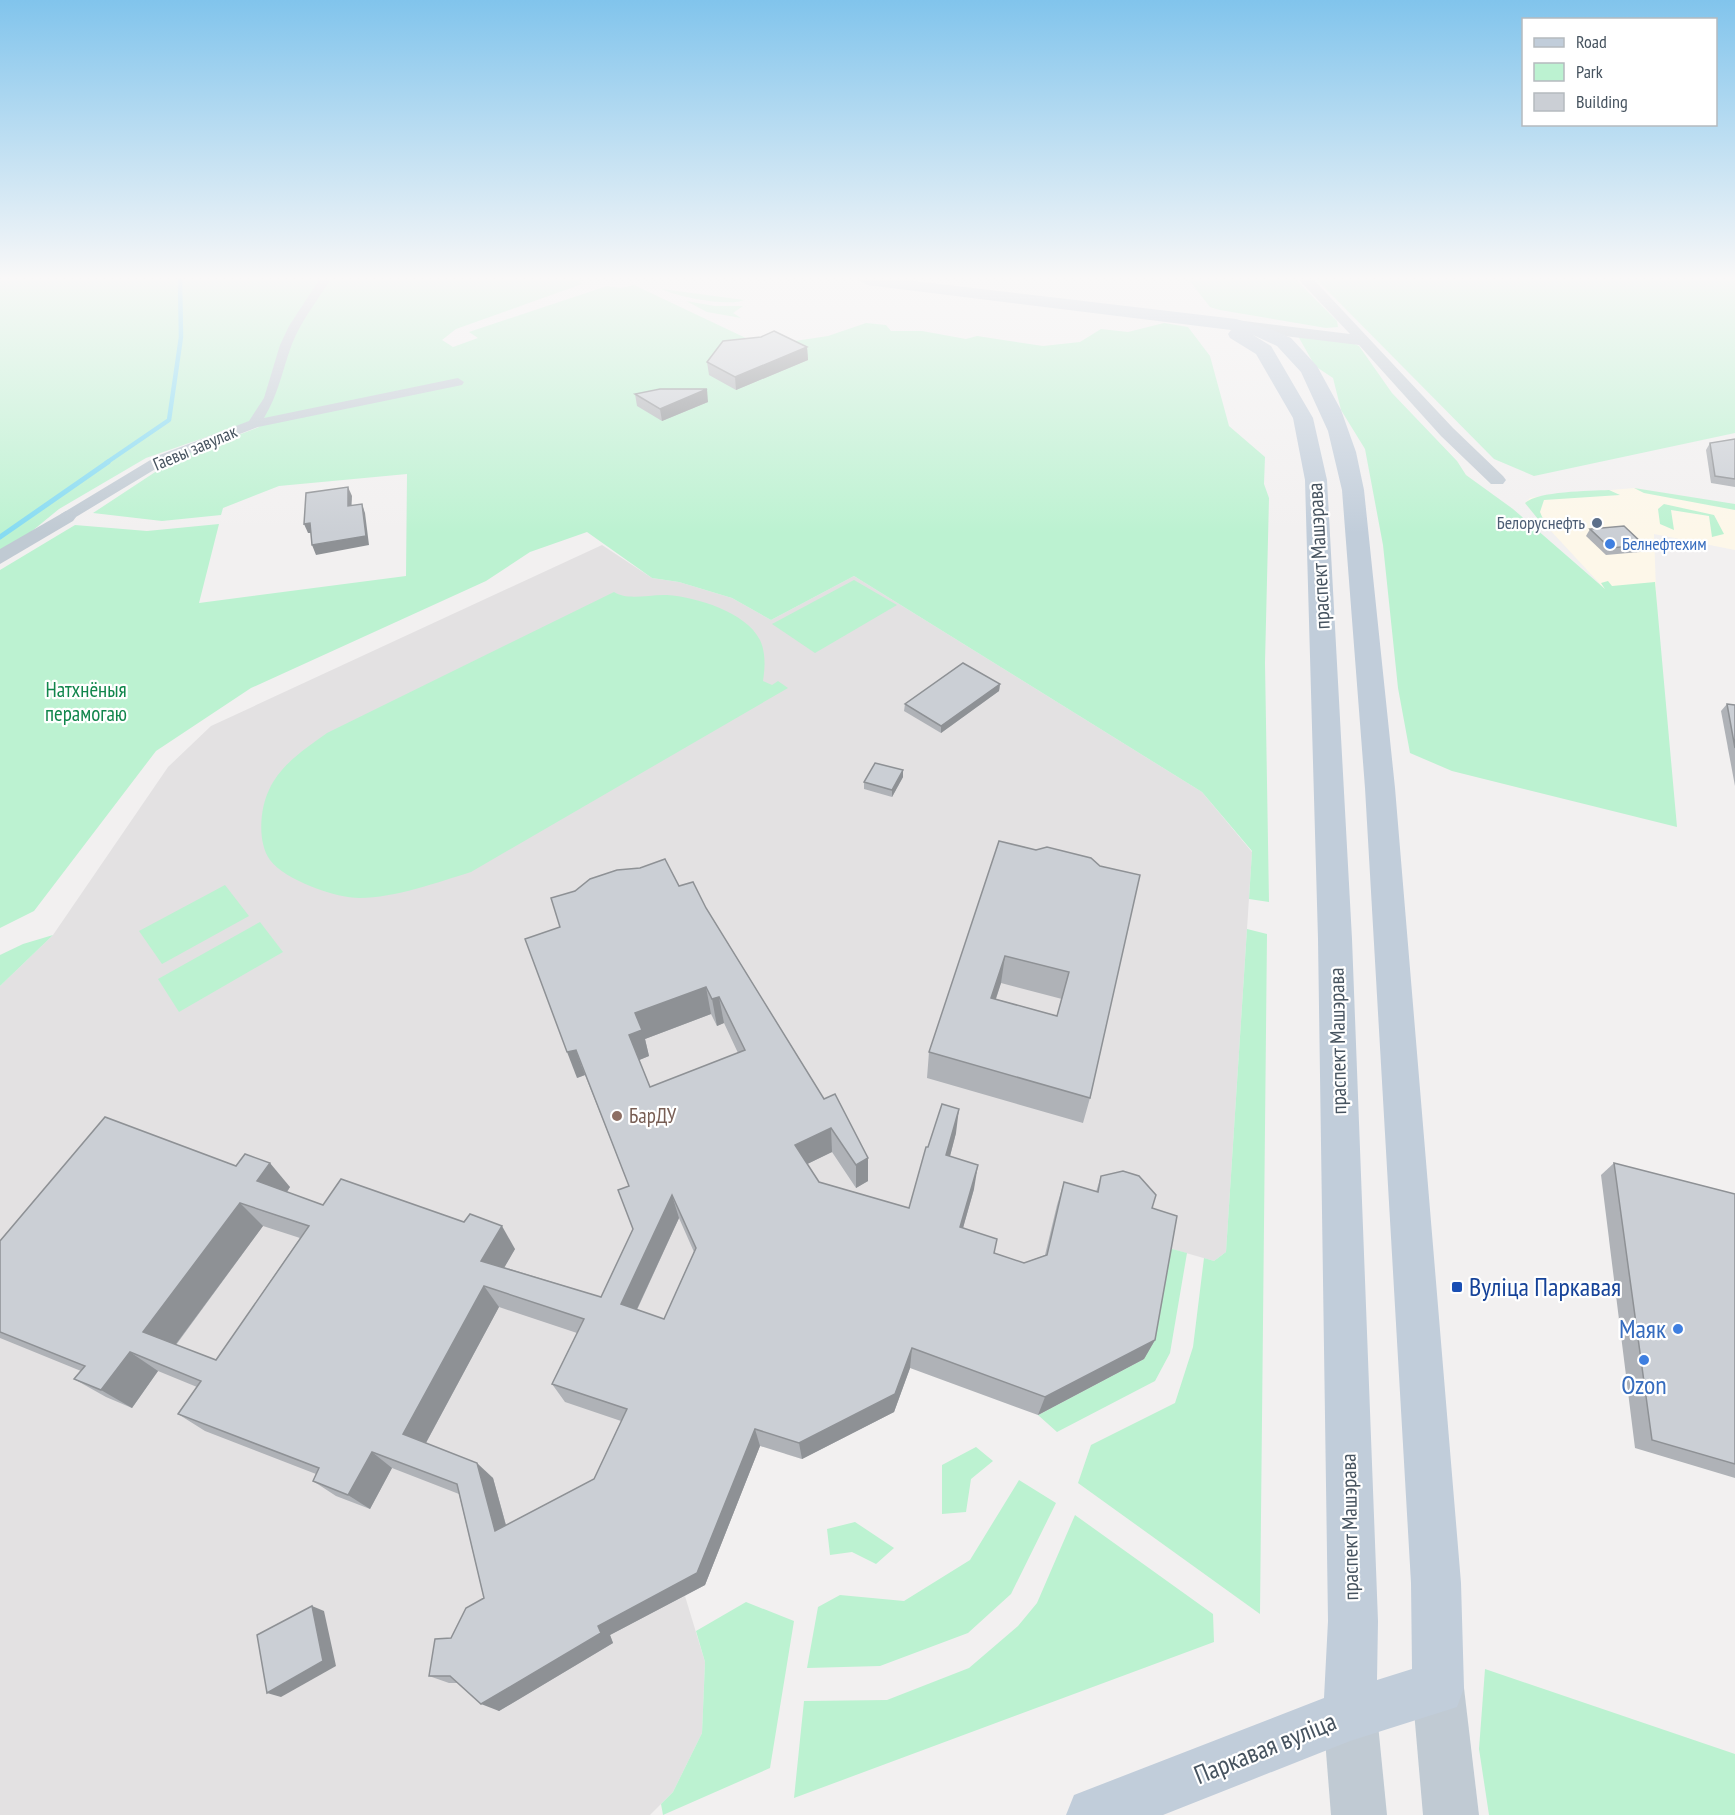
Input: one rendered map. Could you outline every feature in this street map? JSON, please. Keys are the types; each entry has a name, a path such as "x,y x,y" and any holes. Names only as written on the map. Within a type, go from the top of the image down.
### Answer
{"main road":[{"name":"праспект Машэрава","path":"1272,365 1303,418 1316,480 1335,939 1353,1621 1350,1714"},
{"name":"праспект Машэрава","path":"1306,365 1341,433 1353,490 1395,999 1436,1583 1437,1688"},
{"name":"Паркавая вуліца","path":"1094,1815 1350,1714 1437,1688"}],"street":[{"name":"Гаевы завулак","path":"0,558 162,459 254,424 270,398 280,365"},
{"path":"1386,365 1465,452 1497,480"},
{"path":"254,424 458,382"},
{"name":"праспект Машэрава","path":"1437,1688 1451,1815"},
{"name":"праспект Машэрава","path":"1350,1714 1359,1815"}],"shaded area":[{"path":"1634,488 1735,506 1735,550 1654,534 1657,619 1612,597 1525,503 1530,498 1543,496"},
{"name":"БарДУ","path":"602,545 652,578 679,582 732,598 771,620 854,576 1202,792 1252,852 1226,1252 1214,1261 1165,1247 899,1344 910,1369 894,1412 802,1459 785,1454 793,1432 769,1423 705,1585 685,1596 705,1662 702,1733 673,1792 650,1815 0,1815 0,986 53,935 168,767 211,726"}],"green space":[{"name":"Натхнёныя перамогаю","path":"0,365 1212,365 1229,426 1265,457 1264,484 1269,498 1265,663 1269,902 1249,899 1252,851 1202,792 854,576 771,620 732,598 679,582 652,578 587,532 530,552 486,581 251,688 156,751 34,911 0,928 0,570 75,525 147,531 219,524 199,603 406,576 407,474 279,486 223,508 221,515 162,521 93,513 175,459 259,427 264,417 146,458 59,509 26,536 0,550"},
{"path":"1372,365 1392,393 1457,461 1466,475 1513,509 1605,589 1601,583 1608,581 1612,586 1655,582 1677,827 1452,771 1410,753 1398,688 1383,545 1365,449 1341,410 1333,378 1315,366"},
{"path":"1401,365 1735,365 1735,433 1534,476 1494,459"},
{"path":"1634,488 1735,504 1735,510 1644,493"},
{"path":"1609,490 1620,495 1544,500 1540,512 1543,519 1538,519 1525,503 1552,494"},
{"path":"1664,504 1714,515 1724,534 1712,537 1709,516 1671,510 1674,530 1660,524 1658,509"},
{"path":"854,580 897,605 815,653 772,624"},
{"path":"614,592 632,597 679,596 732,614 744,621 760,640 764,660 763,681 772,685 778,681 788,688 471,872 402,892 360,898 338,895 298,881 270,860 263,844 261,825 266,797 280,773 302,751 327,733"},
{"path":"225,885 249,916 162,964 139,931"},
{"path":"260,922 283,952 179,1012 158,979"},
{"path":"1247,929 1267,934 1260,1614 1078,1483 1091,1445 1175,1403 1193,1347 1204,1258 1214,1261 1226,1252"},
{"path":"53,935 0,986 0,955 23,944"},
{"path":"1165,1247 1187,1253 1170,1353 1155,1381 1057,1432 1038,1415 1144,1359"},
{"path":"976,1447 993,1461 971,1479 966,1512 942,1514 942,1465"},
{"path":"1019,1480 1056,1503 1011,1594 968,1633 880,1666 807,1668 818,1607 840,1595 904,1601 970,1560"},
{"path":"1075,1515 1213,1614 1214,1642 794,1798 804,1701 887,1700 969,1668 1018,1626 1037,1603"},
{"path":"855,1522 894,1548 876,1564 852,1552 830,1555 827,1529"},
{"path":"746,1602 794,1621 770,1768 663,1815 661,1804 673,1792 702,1733 705,1662 696,1631"},
{"path":"1485,1669 1735,1754 1735,1815 1489,1815 1479,1749"}],"building":[{"path":"712,365 765,365 735,377"},
{"path":"660,389 707,389 660,409 635,394"},
{"path":"1735,439 1735,479 1715,476 1710,443"},
{"path":"348,487 348,506 362,504 366,536 312,545 310,523 304,524 306,493"},
{"path":"1624,526 1644,545 1610,548 1590,529"},
{"path":"963,663 1000,684 941,726 905,704"},
{"path":"1727,704 1735,705 1735,748"},
{"path":"875,763 903,770 892,790 864,782"},
{"path":"999,841 1036,850 1047,847 1091,858 1100,866 1140,875 1090,1098 929,1052","holes":["1005,956 1069,972 1057,1016 991,998"]},
{"path":"665,859 679,886 693,882 706,908 824,1099 835,1094 868,1158 856,1165 831,1128 795,1145 819,1182 909,1208 926,1147 928,1147 942,1104 959,1109 946,1155 978,1165 960,1227 997,1239 994,1253 1024,1263 1047,1255 1064,1182 1098,1192 1101,1176 1123,1171 1139,1176 1156,1195 1152,1208 1177,1216 1155,1340 1045,1397 912,1348 895,1394 799,1443 755,1429 697,1573 598,1626 601,1633 481,1704 450,1676 429,1676 435,1639 451,1638 466,1608 484,1598 457,1484 372,1452 348,1495 313,1481 319,1468 178,1414 201,1381 130,1352 101,1390 74,1379 85,1366 0,1332 0,1241 105,1117 236,1166 245,1154 270,1163 257,1181 323,1205 341,1179 464,1222 470,1214 502,1226 481,1261 601,1297 633,1229 618,1190 629,1186 576,1050 567,1052 525,939 560,927 551,898 575,891 590,879 617,870 640,868","holes":["706,987 712,999 719,997 745,1050 650,1087 629,1035 642,1030 635,1013","672,1195 696,1248 664,1319 621,1304","240,1203 309,1226 216,1360 143,1332","484,1286 584,1319 552,1384 627,1409 594,1479 495,1531 477,1463 403,1434"]},
{"name":"Маяк","path":"1614,1163 1735,1194 1735,1464 1652,1440"},
{"path":"312,1606 323,1661 267,1693 257,1635"}],"waterway":[{"path":"106,463 169,420 177,365"},
{"path":"0,537 108,462"}],"place":[{"name":"Белоруснефть","path":"1597,523"},
{"name":"Белнефтехим","path":"1610,544"},
{"name":"БарДУ","path":"617,1116"},
{"name":"Вуліца Паркавая","path":"1457,1287"},
{"name":"Маяк","path":"1678,1329"},
{"name":"Ozon","path":"1644,1360"}]}
